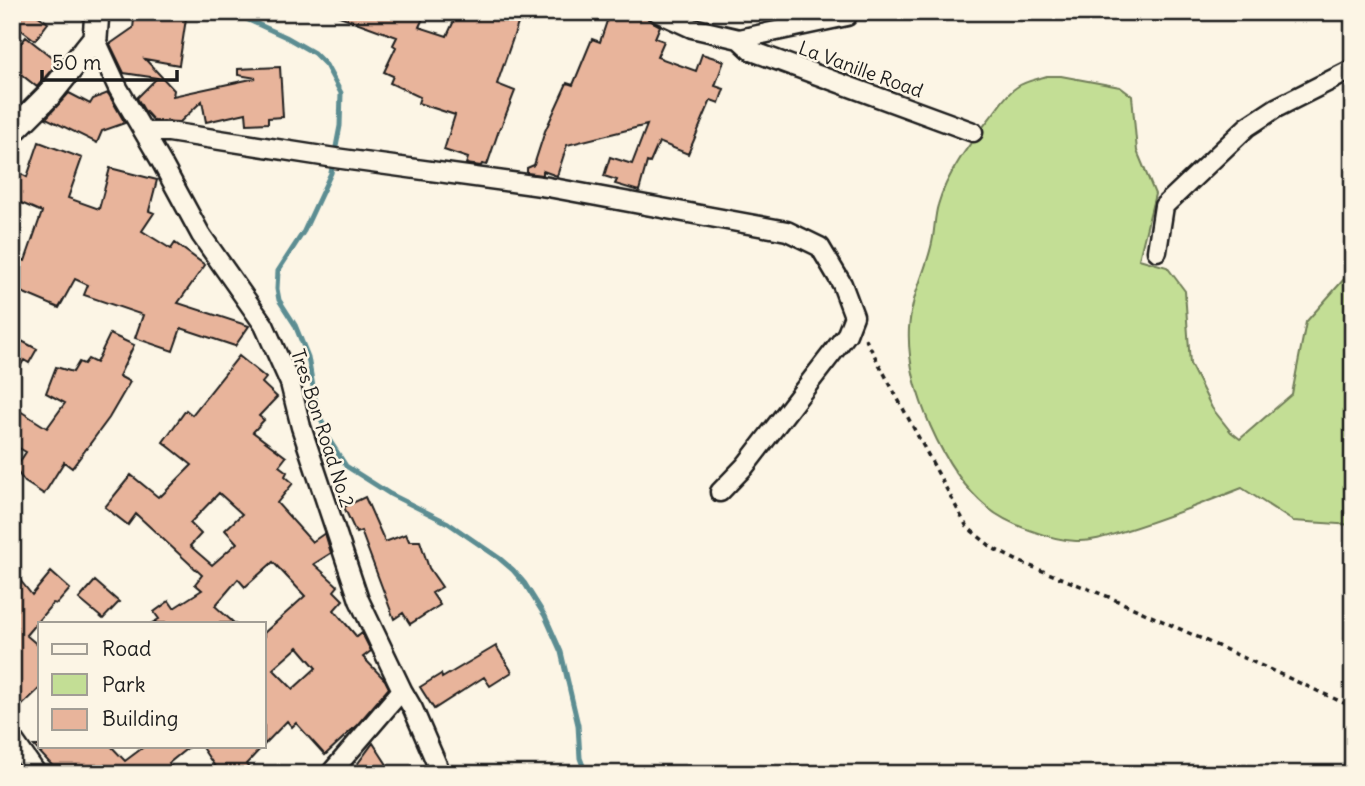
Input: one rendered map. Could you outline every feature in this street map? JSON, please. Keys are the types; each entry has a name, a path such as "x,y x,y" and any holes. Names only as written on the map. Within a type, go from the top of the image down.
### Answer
{"street":[{"path":"12,132 51,93 96,38 97,12"},
{"name":"La Vanille Road","path":"657,12 692,27 739,40 752,51 973,132"},
{"name":"La Vanille Road","path":"739,40 847,16"},
{"name":"Tres Bon Road No.2","path":"96,38 118,88 201,235 264,324 290,383 301,427 352,582 441,774"},
{"path":"1157,251 1164,206 1247,127 1276,108 1353,69"},
{"path":"144,132 169,132 548,187 787,231 820,247 842,284 854,316 847,334 745,467 720,492"},
{"path":"331,774 402,690"},
{"path":"12,738 37,774"}],"path":[{"path":"854,316 967,527 993,549 1109,597 1353,707"}],"green space":[{"path":"1047,76 1120,87 1132,96 1137,151 1155,194 1139,259 1167,267 1185,291 1190,364 1212,408 1240,439 1292,394 1306,322 1353,269 1353,525 1293,521 1242,488 1108,536 1082,541 1066,540 1030,530 996,514 956,473 930,426 914,376 909,328 912,306 931,247 938,205 961,157 1010,92 1024,83"}],"building":[{"path":"12,12 33,12 48,23 35,40 12,23"},
{"path":"135,12 187,12 179,65 145,59 174,90 173,96 256,78 238,75 238,69 280,67 283,117 268,118 268,123 247,124 246,113 206,122 202,101 180,122 154,121 137,98 157,78 124,73 110,44 133,28"},
{"path":"334,12 426,12 419,27 447,36 458,12 522,12 497,84 515,91 487,165 466,164 468,158 444,150 455,115 418,103 420,97 390,83 393,76 384,72 396,47 393,45 397,37"},
{"path":"610,12 646,12 648,19 660,26 655,38 664,41 657,57 696,71 702,54 724,61 715,86 724,89 719,103 711,100 688,154 659,142 650,163 647,162 639,191 615,184 617,180 604,176 610,157 632,164 647,125 567,145 557,176 543,171 543,175 527,173 527,168 534,165 545,131 567,83 573,85 592,39 600,42"},
{"path":"26,37 58,62 37,87 12,67 12,54"},
{"path":"69,93 90,104 93,99 108,93 125,123 102,131 97,143 46,118"},
{"path":"39,142 82,158 68,198 99,209 110,168 157,180 149,211 154,213 142,231 171,249 175,243 205,265 178,303 249,326 235,346 181,328 173,351 135,338 143,315 84,295 88,285 75,279 59,308 12,288 12,255 25,261 42,212 12,199 12,189 19,173 27,177"},
{"path":"110,334 134,345 119,376 130,382 109,418 72,468 64,462 44,494 25,482 15,469 26,452 12,444 12,406 47,428 65,403 46,393 56,367 73,372 79,362 84,364 88,359 96,363"},
{"path":"12,336 37,349 29,363 24,360 12,380"},
{"path":"239,356 266,378 262,383 277,397 259,416 264,420 253,432 286,457 279,466 287,472 285,476 293,483 277,503 312,542 325,533 331,553 314,564 338,586 334,591 343,600 334,610 357,637 362,633 371,651 363,657 389,688 357,725 325,755 296,723 292,727 287,721 266,743 266,631 305,596 273,562 245,587 238,579 215,606 233,622 154,622 159,619 154,612 169,601 174,608 202,590 195,584 202,575 136,514 128,525 105,507 131,475 158,497 192,465 163,442 186,410 192,415","holes":["219,493 242,514 225,530 237,543 212,565 190,546 201,534 190,523","298,647 316,668 293,689 273,669"]},
{"path":"365,497 385,542 406,534 409,541 420,541 429,568 442,587 432,593 440,605 410,624 403,613 394,619 361,531 356,533 344,507"},
{"path":"12,570 32,595 51,572 70,589 57,604 53,603 26,635 38,645 38,690 12,715"},
{"path":"95,581 119,602 103,619 79,599"},
{"path":"496,646 512,672 490,686 484,677 434,709 420,687 441,674 442,678"},
{"path":"373,743 393,774 350,774"},
{"path":"34,746 113,748 125,761 142,748 188,748 169,763 177,774 60,774"},
{"path":"202,748 261,748 246,764 253,774 220,774"}],"waterway":[{"path":"231,12 314,53 326,65 341,93 340,126 331,173 304,231 278,271 277,289 279,300 295,325 308,357 316,405 328,438 346,466 390,494 448,523 499,558 525,584 545,616 561,652 578,725 580,758 586,774"}]}
